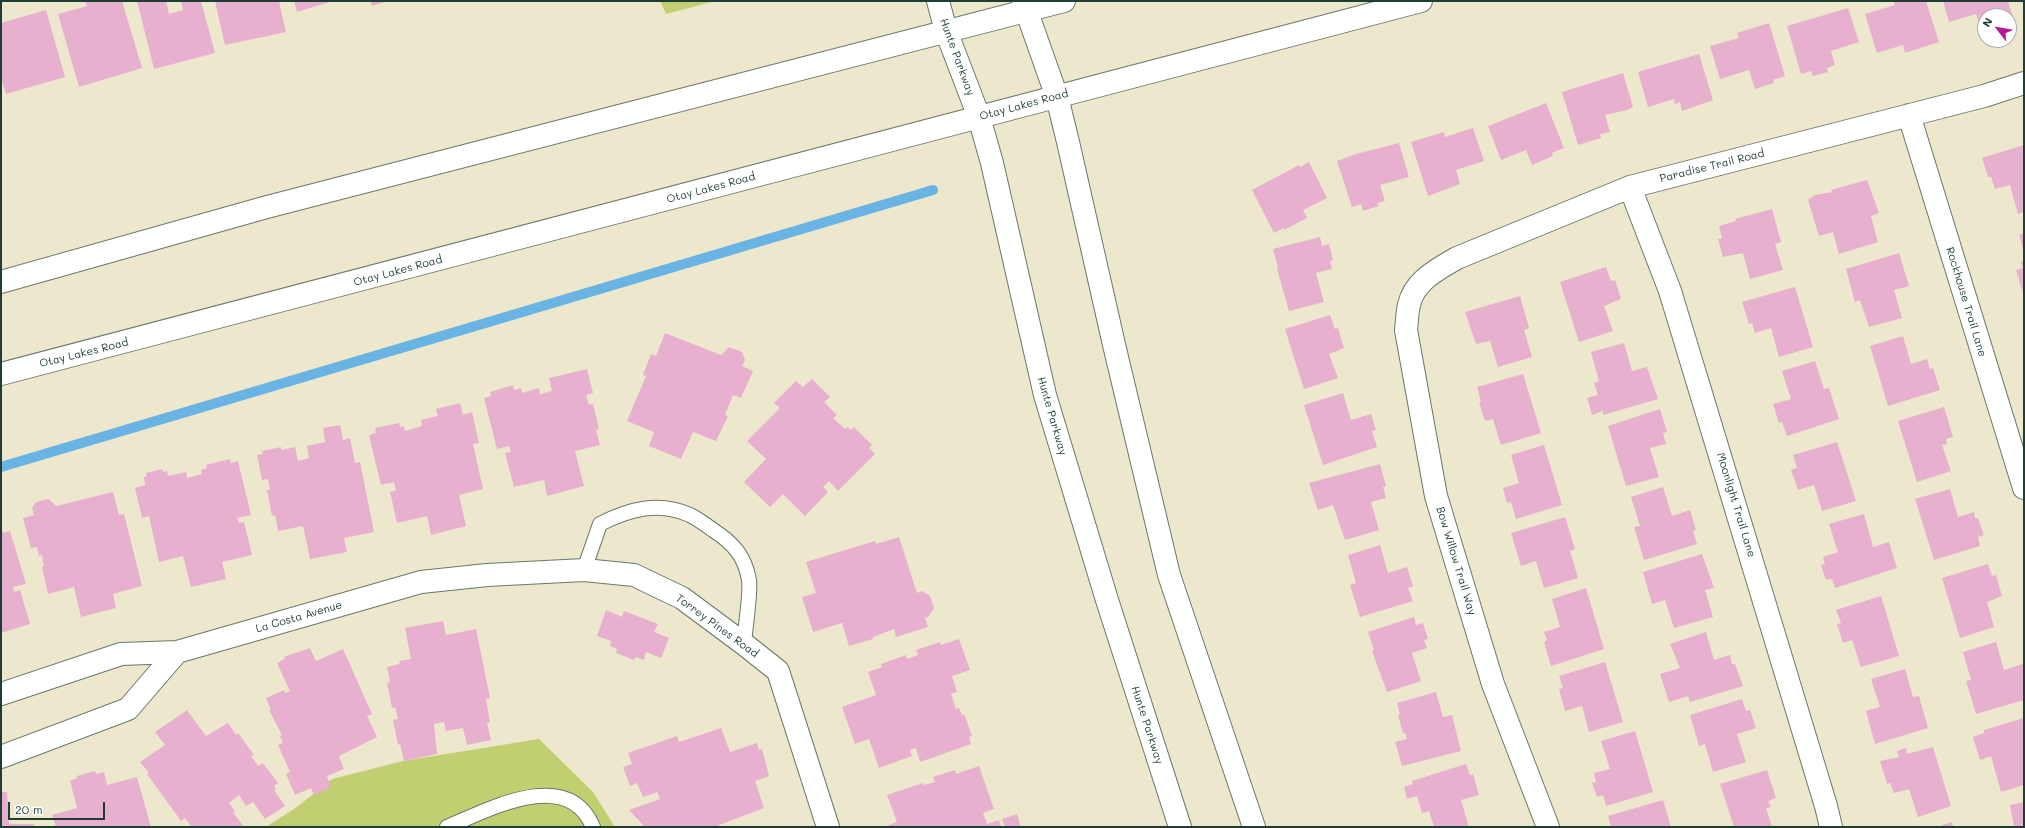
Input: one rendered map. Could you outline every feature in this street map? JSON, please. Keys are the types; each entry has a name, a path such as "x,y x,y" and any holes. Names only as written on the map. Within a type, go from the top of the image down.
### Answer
{"main road":[{"name":"Hunte Parkway","path":"938,1 946,31 979,117 995,175 1045,395 1107,600 1180,827"},
{"path":"1,282 267,207 946,31 1024,6 1064,1"},
{"name":"Otay Lakes Road","path":"1,374 1421,1"},
{"path":"1024,6 1057,97 1169,575 1254,827"},
{"name":"Paradise Trail Road","path":"1416,288 1434,272 1457,258 1630,187 1984,96 2024,83"},
{"name":"Rockhouse Trail Lane","path":"1909,115 2024,488"},
{"name":"Moonlight Trail Lane","path":"1630,187 1670,291 1789,681 1831,827"},
{"name":"Bow Willow Trail Way","path":"1416,288 1409,304 1406,330 1436,496 1493,684 1548,827"},
{"name":"Torrey Pines Road","path":"421,582 487,575 584,570 634,575 682,598 778,671 828,827"},
{"name":"La Costa Avenue","path":"1,694 121,654 177,652 421,582"},
{"path":"1,756 128,709 177,652"}],"lane":[{"path":"584,570 600,524 622,513 647,508 677,510 692,516 726,538 741,554 749,581 744,644"},
{"path":"447,827 509,801 547,795 573,802 590,819 593,827"}],"green space":[{"path":"660,1 715,1 666,14"},
{"path":"539,739 593,792 615,827 266,827 297,807 332,779 403,761"}],"building":[{"path":"85,1 122,1 142,68 79,87 58,14 87,6"},
{"path":"137,1 166,1 169,14 183,10 181,1 201,1 215,53 154,69"},
{"path":"215,1 279,1 286,32 225,45"},
{"path":"294,1 333,1 297,12"},
{"path":"370,1 388,1 372,6"},
{"path":"1894,1 1926,1 1939,42 1905,53 1903,45 1877,53 1865,14 1895,5"},
{"path":"1943,1 2008,1 2010,8 1977,8 1977,17 1976,14 1949,22"},
{"path":"1848,8 1859,42 1831,51 1835,65 1827,68 1828,72 1813,76 1811,71 1801,74 1787,26"},
{"path":"46,10 65,77 6,94 1,78 1,23"},
{"path":"1769,23 1785,76 1773,80 1774,83 1755,89 1749,70 1720,79 1710,46 1739,38 1737,33"},
{"path":"1699,54 1713,100 1682,111 1680,102 1675,104 1674,99 1648,107 1638,72"},
{"path":"1623,73 1633,107 1627,110 1605,115 1610,132 1600,134 1601,138 1578,145 1562,92"},
{"path":"1546,103 1564,148 1552,153 1553,156 1532,165 1526,150 1501,160 1488,126"},
{"path":"1473,128 1484,161 1456,170 1460,184 1428,196 1411,142 1444,132 1445,137"},
{"path":"1399,143 1409,177 1380,185 1385,201 1377,203 1379,206 1363,211 1361,204 1352,207 1337,161 1356,154"},
{"path":"2024,145 2024,212 2018,214 2010,185 1995,189 1991,177 1988,177 1982,158"},
{"path":"1309,162 1327,198 1303,210 1307,218 1284,230 1284,228 1274,233 1252,190 1299,165 1300,167"},
{"path":"1867,180 1879,213 1871,216 1878,242 1839,254 1833,232 1819,236 1808,200 1815,195 1832,192 1831,190"},
{"path":"1772,209 1781,242 1775,244 1783,270 1750,279 1743,253 1723,257 1718,239 1722,238 1719,226 1736,221 1735,219"},
{"path":"2024,233 2024,252 2019,235"},
{"path":"1320,237 1322,246 1329,244 1333,260 1330,261 1332,269 1316,273 1324,302 1289,311 1273,249"},
{"path":"1899,253 1909,286 1894,290 1902,318 1869,327 1860,300 1855,302 1846,269"},
{"path":"2024,261 2024,296 2016,270 2023,268 2021,262"},
{"path":"1606,267 1611,281 1615,280 1621,299 1604,306 1613,331 1579,342 1560,282"},
{"path":"1795,287 1813,347 1779,357 1771,328 1755,333 1752,323 1749,324 1742,302"},
{"path":"1520,296 1529,328 1524,330 1532,357 1498,367 1490,341 1476,344 1465,312"},
{"path":"1330,315 1335,329 1338,328 1344,348 1329,354 1338,378 1304,389 1285,329"},
{"path":"665,333 721,355 729,347 742,352 745,360 742,366 753,371 741,398 733,395 725,415 728,416 716,441 693,432 681,459 649,446 654,432 627,421 646,376 643,375 651,354 656,356"},
{"path":"1903,336 1911,364 1927,359 1930,369 1933,368 1940,390 1888,406 1870,346"},
{"path":"1624,343 1632,371 1647,367 1658,399 1603,415 1603,411 1592,415 1587,398 1598,395 1594,383 1599,381 1591,352"},
{"path":"1815,361 1824,389 1829,388 1839,419 1787,436 1782,422 1779,423 1773,404 1791,399 1782,371"},
{"path":"587,369 593,393 586,395 589,405 593,404 599,429 596,430 600,445 575,451 584,486 547,496 544,480 514,487 505,453 511,452 509,446 497,449 484,398 491,396 490,392 513,385 514,390 521,388 522,393 539,388 540,394 552,391 549,378"},
{"path":"1523,374 1541,433 1501,445 1493,419 1485,421 1479,402 1481,402 1477,387"},
{"path":"812,379 830,397 824,402 837,415 833,418 845,429 848,427 851,430 854,427 872,445 869,448 875,454 838,491 829,481 823,487 828,492 805,516 783,494 770,507 744,482 766,459 747,441 780,408 774,403 796,381 803,387"},
{"path":"1343,393 1351,420 1371,414 1376,430 1372,431 1377,447 1323,465 1304,405"},
{"path":"460,403 463,415 472,412 479,443 473,444 483,489 459,495 466,526 431,535 427,516 397,523 390,492 396,490 394,482 381,485 369,435 376,433 375,428 399,423 400,427 404,426 405,431 422,426 421,420 438,416 436,409"},
{"path":"1944,407 1953,437 1946,439 1947,444 1942,445 1951,471 1917,482 1898,421"},
{"path":"1660,409 1667,432 1663,433 1666,444 1650,448 1659,477 1626,486 1608,426"},
{"path":"340,425 343,440 350,438 355,463 360,462 374,532 344,538 347,552 310,559 303,526 278,531 275,515 272,516 267,490 270,490 268,479 262,480 257,455 263,454 262,451 281,447 281,450 295,447 298,461 309,458 307,446 325,442 323,428"},
{"path":"1837,442 1856,501 1822,511 1814,485 1798,490 1791,470 1797,468 1793,455"},
{"path":"1544,445 1562,505 1516,519 1511,502 1507,503 1503,488 1519,483 1511,455"},
{"path":"230,459 231,463 238,461 251,515 237,518 239,523 244,522 252,555 222,562 226,579 191,587 183,556 159,562 149,516 142,518 135,488 145,485 144,477 147,476 146,473 162,469 163,472 167,471 168,476 186,472 187,478 202,474 201,470 207,468 206,465"},
{"path":"1380,464 1386,486 1383,487 1386,498 1371,502 1379,530 1345,540 1333,505 1318,510 1309,483"},
{"path":"1663,487 1672,516 1690,510 1696,530 1693,531 1697,544 1644,560 1634,527 1640,526 1631,497"},
{"path":"1950,489 1958,517 1974,512 1975,518 1978,518 1984,535 1978,537 1980,546 1934,560 1915,499"},
{"path":"113,492 119,515 124,514 142,586 113,594 116,608 81,617 74,587 48,594 42,567 44,566 42,555 39,556 37,547 31,548 23,518 34,515 32,508 36,502 49,499 56,506"},
{"path":"1864,514 1873,547 1889,542 1897,568 1835,588 1832,579 1826,580 1821,565 1825,564 1823,557 1838,552 1829,524"},
{"path":"1565,517 1575,549 1570,551 1578,578 1544,588 1536,561 1521,566 1511,533"},
{"path":"1,528 3,533 10,531 26,584 13,587 14,592 20,590 30,624 1,633"},
{"path":"899,537 917,593 922,591 930,596 934,608 929,616 925,618 928,627 896,637 894,629 873,637 873,639 849,646 842,623 813,632 802,597 816,593 806,562 875,541 876,544"},
{"path":"1380,545 1388,573 1407,567 1413,586 1408,588 1413,601 1360,617 1350,585 1356,583 1348,555"},
{"path":"1702,554 1714,588 1705,590 1713,617 1674,628 1665,600 1652,604 1643,572"},
{"path":"1988,564 1992,576 1996,575 2002,596 1987,602 1994,627 1960,638 1942,578"},
{"path":"1586,588 1604,649 1551,666 1544,642 1547,640 1544,632 1560,627 1552,599"},
{"path":"1881,596 1899,656 1861,667 1852,640 1843,643 1837,624 1841,623 1836,610"},
{"path":"606,610 622,617 624,611 658,624 654,632 669,638 661,658 646,652 644,660 636,657 634,660 616,653 617,649 610,646 611,641 597,636"},
{"path":"1414,617 1416,625 1423,623 1428,639 1424,640 1427,648 1412,653 1421,681 1387,692 1372,651 1374,650 1368,632"},
{"path":"443,621 446,635 476,629 490,698 486,699 490,723 487,723 491,740 467,745 463,728 446,731 444,722 434,724 437,754 404,761 400,744 398,745 393,720 398,719 395,707 392,708 387,683 390,682 387,667 400,664 399,661 411,659 405,628"},
{"path":"1706,632 1714,660 1730,655 1732,664 1735,664 1743,686 1690,702 1688,696 1669,702 1660,674 1680,668 1670,644"},
{"path":"959,639 970,670 952,676 957,692 951,694 956,709 959,708 962,715 964,714 972,736 969,737 971,744 920,762 916,748 910,750 912,756 879,768 869,739 855,744 842,707 876,695 868,672 882,667 881,664 906,655 907,659 918,655 916,650 940,642 941,645"},
{"path":"1996,642 2004,670 2023,664 2024,700 1976,714 1966,681 1971,680 1963,652"},
{"path":"310,648 316,661 343,649 372,714 367,716 377,737 339,756 344,769 327,776 331,787 314,795 311,788 295,795 286,774 290,772 278,745 283,743 280,736 282,735 269,710 271,710 266,698 284,690 285,693 290,691 277,663 285,659 284,657"},
{"path":"1605,662 1623,722 1589,732 1582,706 1565,711 1559,689 1563,688 1559,676"},
{"path":"1905,669 1913,697 1919,696 1928,728 1875,744 1866,711 1880,707 1871,679"},
{"path":"1436,692 1443,717 1452,715 1461,751 1402,766 1395,742 1407,739 1405,733 1403,733 1398,715 1400,715 1397,703"},
{"path":"1742,699 1746,711 1750,710 1756,728 1737,734 1746,762 1713,772 1705,744 1699,746 1690,715"},
{"path":"187,710 206,736 228,723 236,735 238,733 254,755 251,756 258,766 263,763 278,783 274,786 276,789 274,790 285,806 265,819 253,802 246,806 239,795 229,803 235,811 233,812 244,827 190,827 191,826 185,818 181,821 140,762 165,745 155,732"},
{"path":"2024,718 2024,785 2001,792 1991,756 1980,760 1973,737 1984,733 1984,730"},
{"path":"721,728 730,752 757,743 759,750 762,749 769,776 755,781 764,808 714,827 645,827 629,810 660,799 657,792 643,797 637,783 630,786 623,767 632,764 628,753 677,736 679,742"},
{"path":"1635,731 1653,792 1606,806 1603,795 1597,797 1592,783 1596,782 1594,773 1610,769 1601,741"},
{"path":"1933,747 1951,806 1918,817 1909,789 1894,793 1890,783 1887,784 1880,761 1899,757 1897,751 1906,748 1907,754"},
{"path":"1466,764 1470,775 1473,774 1479,795 1461,800 1469,827 1434,827 1429,811 1422,813 1417,796 1407,799 1404,787 1413,784 1412,781"},
{"path":"979,766 994,809 983,813 987,824 999,820 1001,827 884,827 897,822 887,795 923,783 924,785 935,782 933,777 955,770 956,774"},
{"path":"1767,770 1776,798 1768,801 1771,807 1766,808 1772,827 1734,827 1720,784"},
{"path":"95,771 96,774 104,772 107,785 137,777 151,827 56,827 52,815 77,808 70,781 77,778 77,776"},
{"path":"1,792 7,792 9,824 34,824 34,827 1,827"},
{"path":"1663,800 1671,827 1611,827 1608,816"},
{"path":"2024,802 2024,827 2014,827 2010,805"},
{"path":"1017,814 1021,827 1005,827 1002,819"},
{"path":"1952,822 1953,827 1937,827"}],"waterway":[{"path":"1,467 933,190"}]}
